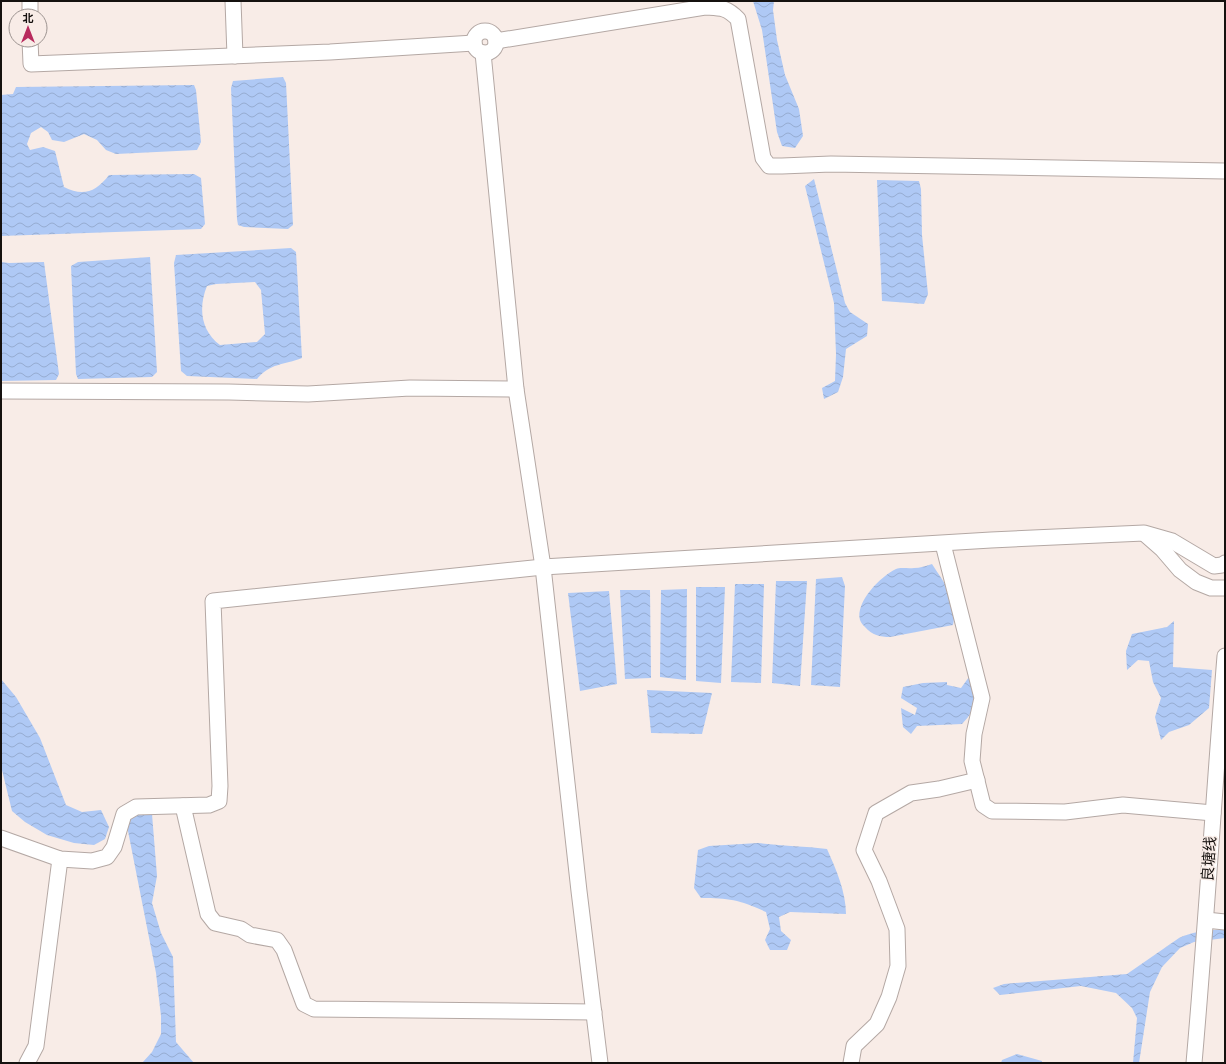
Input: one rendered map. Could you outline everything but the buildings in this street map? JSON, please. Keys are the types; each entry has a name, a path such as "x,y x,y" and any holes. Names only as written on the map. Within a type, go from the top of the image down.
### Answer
{"street":[{"path":"233,1 235,56"},
{"path":"600,1063 579,891 543,567 516,389 479,48 476,37 478,34 485,32 492,34 496,41 705,7 721,8 730,11 738,19 763,158 769,166 831,164 1225,171"},
{"path":"30,48 30,64 330,52 479,48"},
{"path":"1,391 229,392 308,394 410,388 516,389"},
{"path":"1144,533 1162,549 1180,570 1196,582 1211,588 1225,588"},
{"path":"1,838 60,859 92,861 107,857 114,846 124,814 136,807 209,805 219,801 220,778 213,601 543,567 1144,533 1172,541 1214,566 1225,563"},
{"path":"943,544 982,698 974,734 972,761 983,805 992,811 1065,812 1123,805 1213,813"},
{"name":"良塘线","path":"1194,1063 1206,931 1208,882 1225,656"},
{"path":"852,1063 854,1046 877,1024 889,997 898,966 897,929 879,881 864,850 876,813 911,793 939,790 977,780"},
{"path":"183,806 208,914 215,922 241,929 250,935 277,940 284,950 304,1004 314,1009 594,1012"},
{"path":"27,1063 36,1046 60,859"},
{"path":"1206,931 1225,922"}],"water":[{"path":"753,1 774,1 773,10 777,40 785,75 799,109 803,136 795,148 782,146 777,132 762,30"},
{"path":"283,77 286,83 293,225 288,229 244,227 238,225 237,219 231,88 233,81"},
{"path":"194,85 196,90 201,142 197,150 116,154 106,150 97,140 84,134 64,142 52,140 48,132 41,127 31,133 27,144 30,150 43,147 55,151 64,187 77,192 94,189 109,175 194,174 201,178 205,224 201,229 1,236 1,95 13,94 16,87"},
{"path":"814,179 845,303 850,312 868,324 867,336 846,349 843,377 838,392 824,399 822,388 835,381 836,354 834,303 805,186"},
{"path":"877,180 919,181 921,189 922,235 928,294 924,304 882,301"},
{"path":"291,248 296,252 302,358 272,367 257,379 187,376 181,371 174,263 176,255","holes":["255,282 261,290 265,334 257,342 220,345 209,333 203,318 202,311 204,294 207,286 216,284"]},
{"path":"150,257 157,372 152,377 78,379 76,374 71,266 78,262"},
{"path":"1,262 44,262 59,374 56,380 1,381"},
{"path":"932,564 950,593 954,608 953,625 890,637 873,634 863,625 860,620 859,613 861,605 870,590 883,577 898,568 918,568"},
{"path":"842,577 845,586 840,687 811,685 816,579"},
{"path":"776,581 807,581 800,686 772,683"},
{"path":"735,584 764,584 761,683 731,682"},
{"path":"696,587 725,587 721,683 696,681"},
{"path":"687,589 686,680 660,677 661,590"},
{"path":"620,590 650,590 651,678 625,679"},
{"path":"609,591 617,684 580,691 568,593"},
{"path":"1174,621 1173,667 1212,670 1209,708 1189,725 1169,732 1161,740 1155,717 1161,698 1153,682 1149,661 1138,660 1127,670 1126,651 1132,634 1167,627"},
{"path":"969,677 973,684 976,696 974,708 962,724 917,726 911,734 903,727 901,708 915,715 917,708 901,698 903,687 923,683 947,682 947,685 961,688"},
{"path":"1,679 16,697 40,738 66,805 82,812 101,810 109,827 105,839 94,845 74,843 47,835 25,822 12,811 1,766"},
{"path":"647,690 712,693 702,734 651,733"},
{"path":"134,814 152,814 157,876 152,903 161,933 173,957 176,1042 194,1063 142,1063 152,1052 161,1034 161,1016 156,973 127,826"},
{"path":"758,843 827,849 842,889 846,906 846,914 790,912 779,917 781,931 791,940 787,950 770,950 765,940 770,929 766,912 734,900 701,898 694,888 698,850 709,846"},
{"path":"1225,930 1225,938 1194,942 1180,948 1162,967 1150,992 1139,1063 1133,1063 1137,1018 1132,1008 1116,993 1081,986 1000,995 993,988 1004,984 1127,974 1179,938 1201,931"},
{"path":"1017,1054 1042,1061 1042,1063 1001,1063 1002,1060"}]}
